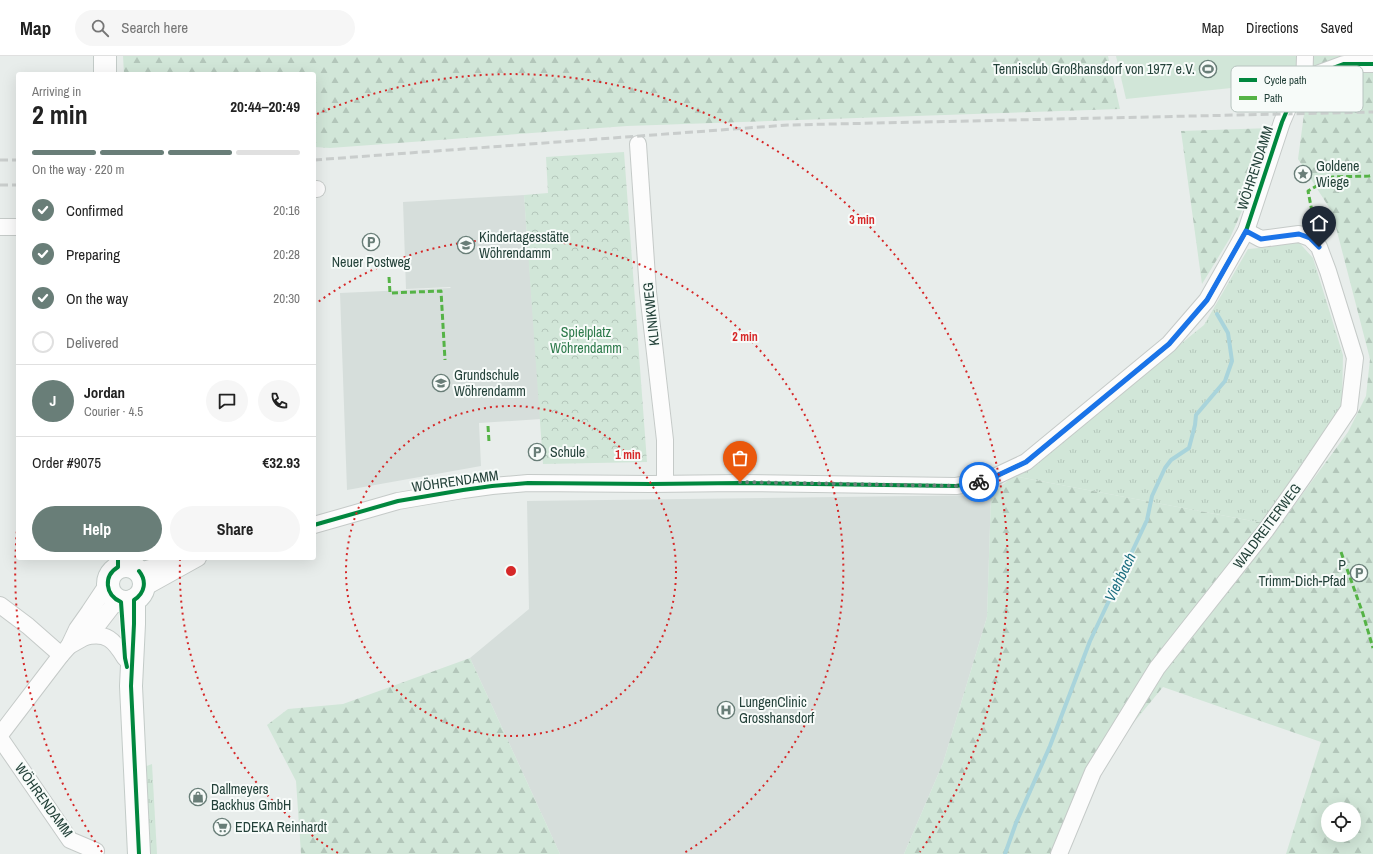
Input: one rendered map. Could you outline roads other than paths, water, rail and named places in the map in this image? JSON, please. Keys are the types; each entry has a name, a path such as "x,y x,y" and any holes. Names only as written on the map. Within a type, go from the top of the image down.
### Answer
{"main road":[{"path":"104,56 106,72"},
{"path":"127,580 125,658 131,686"},
{"path":"127,580 134,624 131,686 139,854"}],"street":[{"path":"1305,56 1305,66"},
{"name":"WÖHRENDAMM","path":"1339,66 1344,64 1373,64"},
{"name":"WÖHRENDAMM","path":"316,524 398,501 492,486 528,483 740,482 956,486 980,482 992,478 1026,462 1169,344 1207,300 1246,231 1286,112"},
{"name":"KLINIKWEG","path":"638,144 648,292 665,440 665,483"},
{"path":"0,227 16,227"},
{"name":"WALDREITERWEG","path":"1059,854 1093,772 1157,668 1266,530 1304,476 1348,408 1355,358 1319,247 1310,238 1299,234 1261,239 1246,231"},
{"path":"0,735 65,651 76,629 89,612 127,580 192,560"},
{"path":"65,651 85,637 100,622 127,580"},
{"path":"0,605 65,651"},
{"path":"85,637 96,634 112,640 125,658"},
{"name":"WÖHRENDAMM","path":"0,738 70,840 96,851"}],"waterway":[{"name":"Viehbach","path":"1005,854 1016,823 1050,746 1090,641 1147,520 1152,496 1165,468 1171,460 1189,448 1196,415 1225,381 1232,361 1228,333 1217,314"}],"railway":[{"path":"316,160 788,125 1373,112"},
{"path":"0,160 16,160"},
{"path":"0,185 16,185"}],"place":[{"name":"Tennisclub Großhansdorf von 1977 e.V.","path":"1208,69"},
{"name":"Goldene Wiege","path":"1303,174"},
{"name":"Neuer Postweg","path":"371,242"},
{"name":"Kindertagesstätte Wöhrendamm","path":"466,245"},
{"name":"Grundschule Wöhrendamm","path":"441,383"},
{"name":"Schule","path":"537,452"},
{"name":"P Trimm-Dich-Pfad","path":"1359,573"},
{"name":"LungenClinic Grosshansdorf","path":"726,710"},
{"name":"Dallmeyers Backhus GmbH","path":"198,797"},
{"name":"EDEKA Reinhardt","path":"222,827"}],"park label":[{"name":"Spielplatz Wöhrendamm","path":"586,340"}]}
